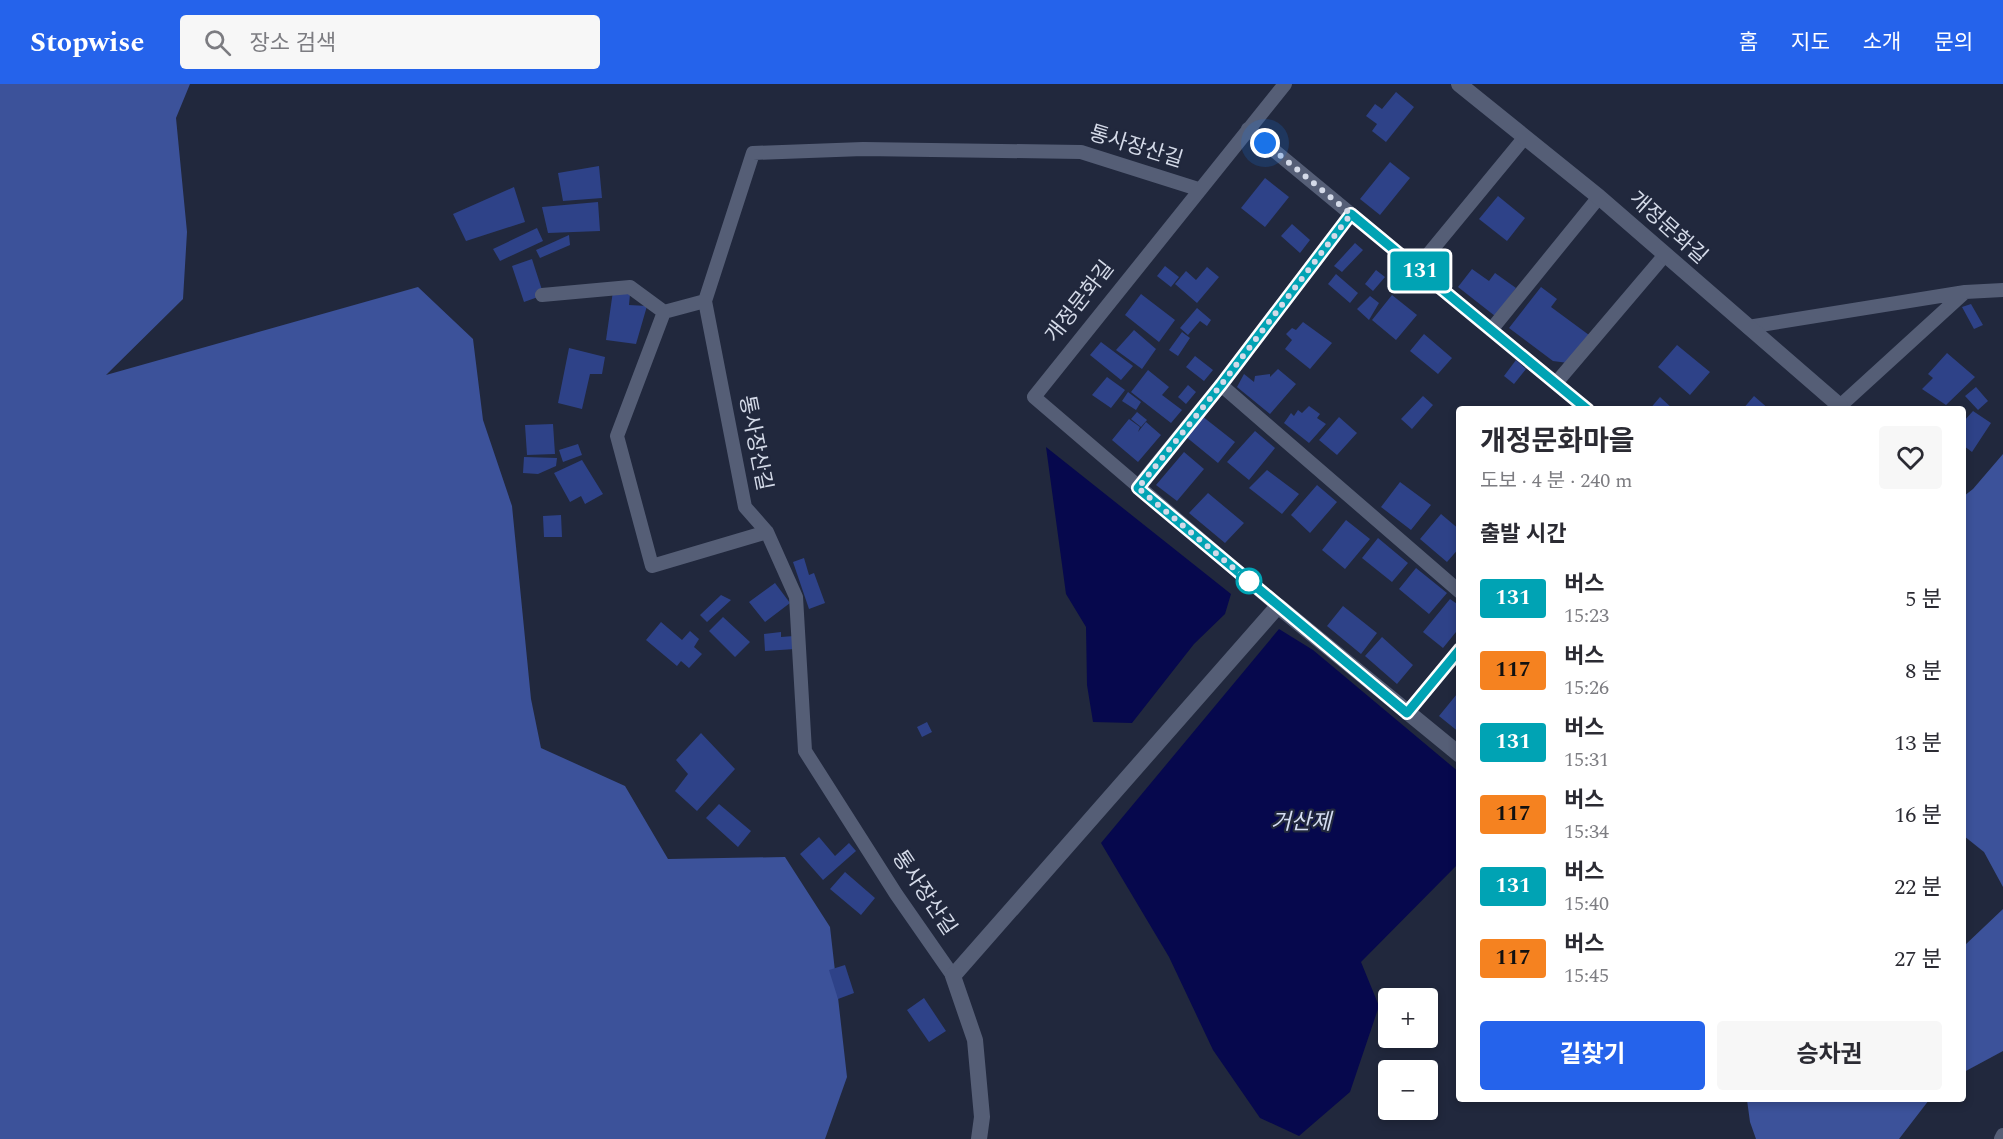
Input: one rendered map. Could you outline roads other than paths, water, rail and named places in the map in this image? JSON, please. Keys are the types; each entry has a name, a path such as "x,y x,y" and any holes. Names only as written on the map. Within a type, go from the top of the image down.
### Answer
{"street":[{"name":"개정문화길","path":"1285,84 1198,189 1034,397 1278,606 1456,752"},
{"name":"개정문화길","path":"1459,84 1599,197 1836,406"},
{"path":"1248,129 1583,406"},
{"path":"1417,268 1525,137"},
{"name":"통사장산길","path":"980,1139 982,1117 975,1040 953,976 896,894 805,751 796,597 767,532 745,507 705,301 753,153 863,149 1081,152 1198,189"},
{"path":"1491,330 1599,197"},
{"path":"1138,488 1221,385 1351,214"},
{"path":"1556,383 1664,256"},
{"path":"542,295 630,287 664,312"},
{"path":"1748,327 1965,292 2003,290"},
{"path":"1840,406 1965,292"},
{"path":"664,312 705,301"},
{"path":"664,312 617,436 652,566 767,532"},
{"path":"1221,385 1456,589"},
{"path":"953,976 1278,606"},
{"path":"1407,713 1456,654"}],"water":[{"path":"1046,447 1231,594 1225,614 1194,644 1132,723 1093,722 1087,685 1086,627 1066,594"},
{"name":"거산제","path":"1279,629 1313,650 1456,770 1456,866 1361,962 1378,1004 1378,1009 1350,1092 1299,1136 1260,1118 1213,1050 1169,957 1101,843"}]}
